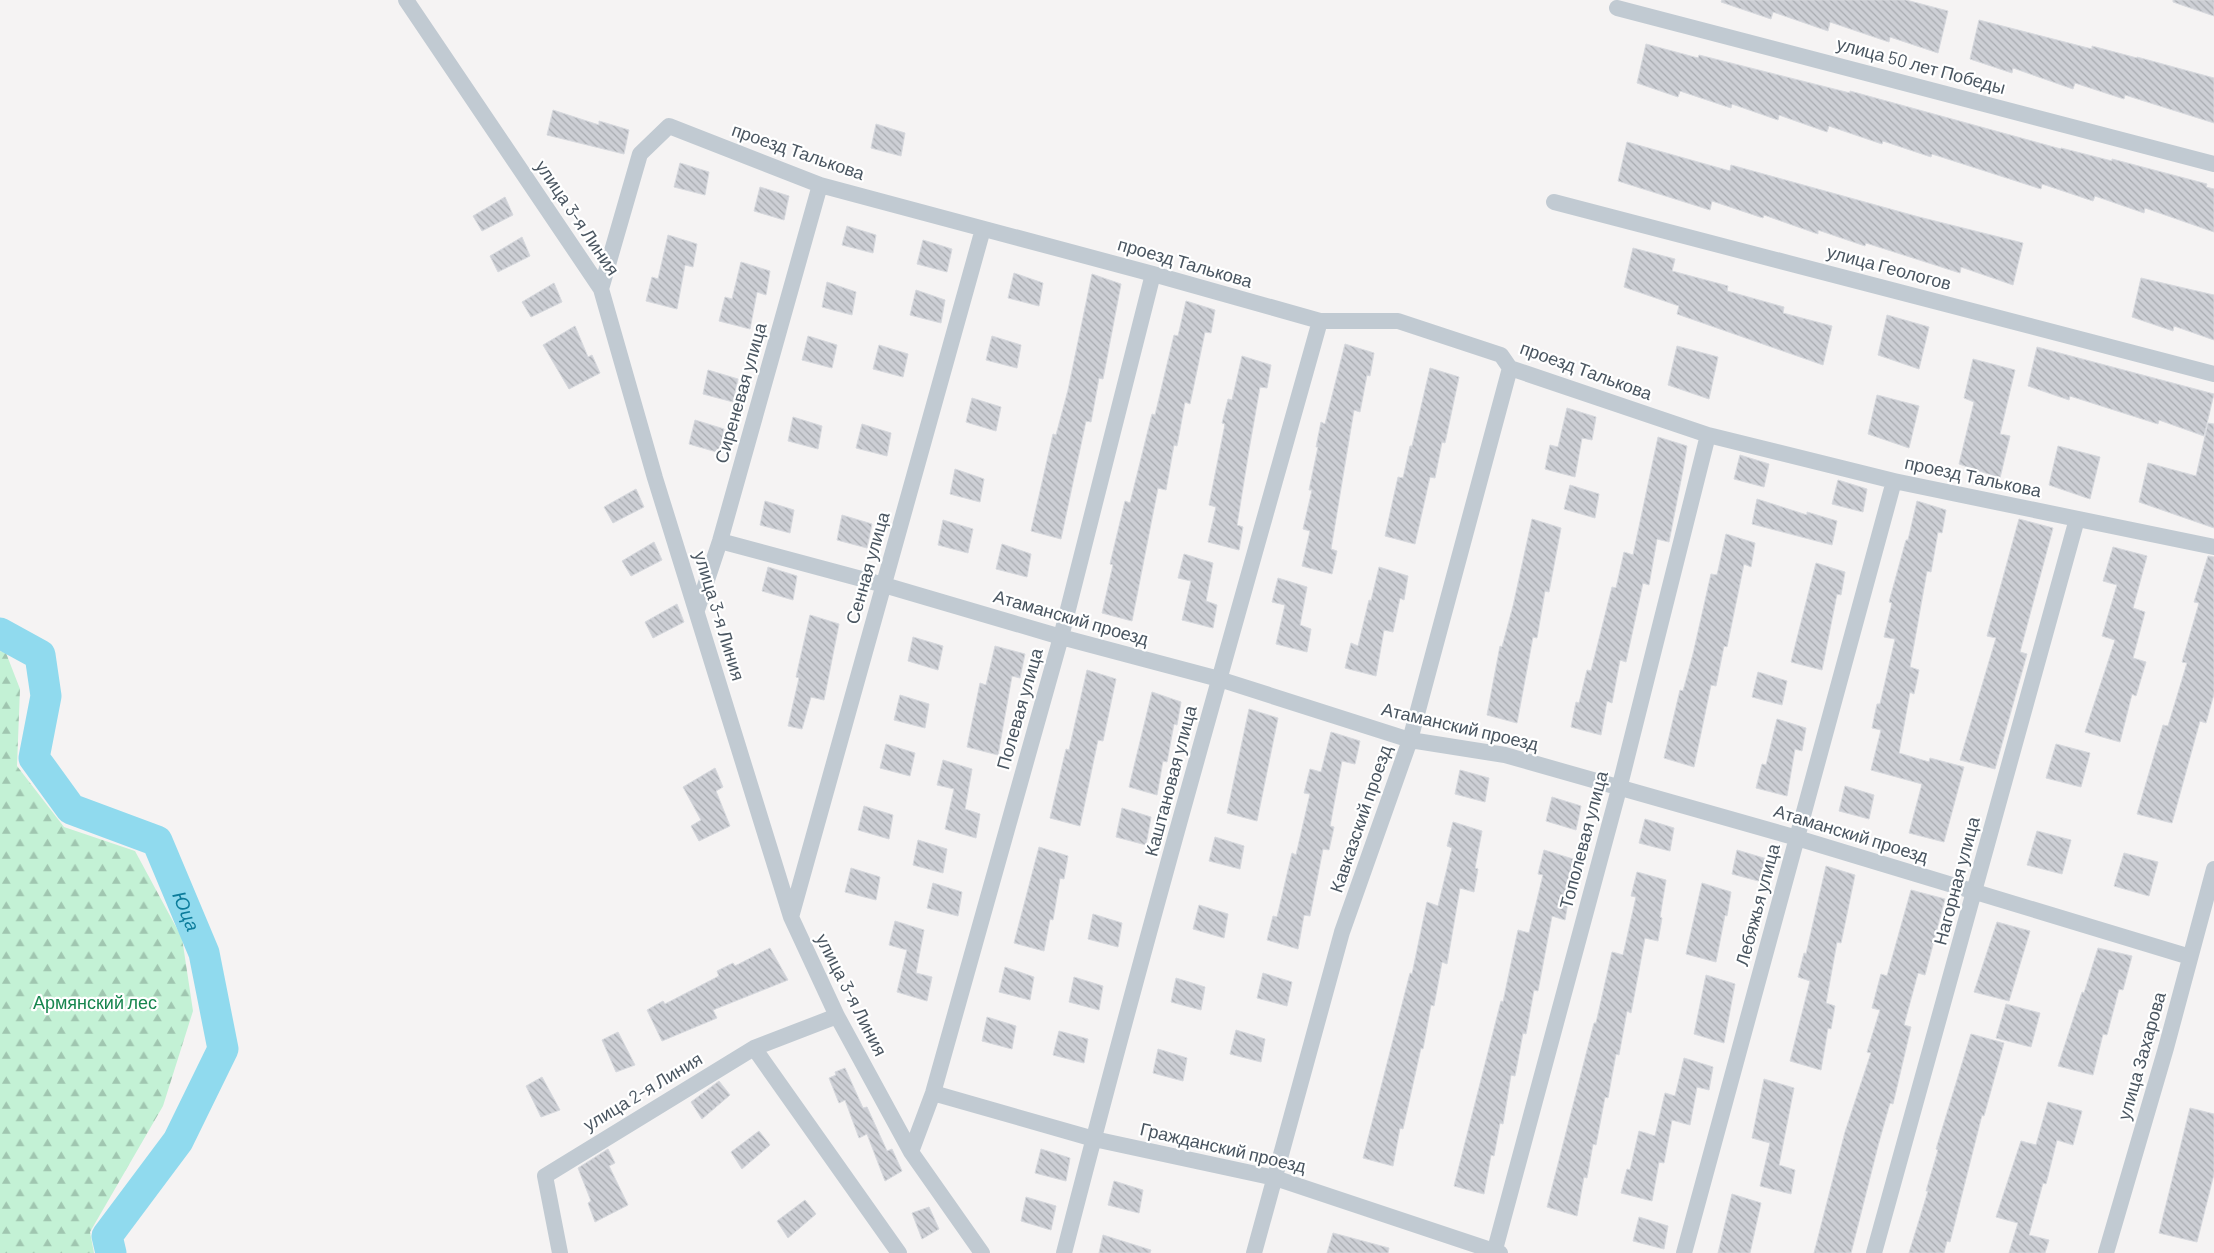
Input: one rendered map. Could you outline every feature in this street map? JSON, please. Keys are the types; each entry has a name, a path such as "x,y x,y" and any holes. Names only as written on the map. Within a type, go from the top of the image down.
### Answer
{"street":[{"name":"улица 3-я Линия","path":"406,0 601,289 655,478 791,917 837,1016 911,1152 982,1253"},
{"name":"улица 50 лет Победы","path":"1617,8 2214,164"},
{"name":"проезд Талькова","path":"601,289 640,154 669,126 820,185 1153,274 1320,321 1398,321 1501,355 1510,368 1708,436 1894,481 2214,547"},
{"name":"Сиреневая улица","path":"697,610 720,541 820,185"},
{"name":"улица Геологов","path":"1554,202 2214,374"},
{"name":"Сенная улица","path":"791,917 983,228"},
{"name":"Полевая улица","path":"911,1152 933,1093 1061,637 1153,274"},
{"name":"Каштановая улица","path":"1064,1253 1220,679 1320,321"},
{"name":"Кавказский проезд","path":"1254,1253 1342,932 1410,740 1510,368"},
{"name":"Тополевая улица","path":"1496,1252 1619,789 1708,436"},
{"name":"Лебяжья улица","path":"1684,1253 1894,481"},
{"name":"Нагорная улица","path":"1874,1253 2077,519"},
{"name":"Атаманский проезд","path":"720,541 884,585 1061,637 1220,679 1410,740 1505,755 1619,789 1797,838 2190,957"},
{"name":"улица Захарова","path":"2106,1253 2214,869"},
{"name":"улица 2-я Линия","path":"560,1253 545,1176 754,1048 837,1016"},
{"path":"754,1048 899,1253"},
{"name":"Гражданский проезд","path":"933,1093 1094,1139 1275,1178 1496,1252"}],"green space":[{"name":"Армянский лес","path":"0,651 6,653 20,689 17,766 64,827 135,851 182,938 193,1011 163,1106 90,1232 94,1253 0,1253"}],"building":[{"path":"1722,0 1906,0 1948,11 1938,53 1890,37 1889,42 1830,22 1828,31 1773,12 1771,19 1721,2"},
{"path":"2173,0 2214,0 2214,16 2173,2"},
{"path":"1979,20 2092,49 2092,46 2137,57 2214,78 2214,123 2125,95 2124,99 2075,83 2073,89 2013,68 2012,73 1970,59"},
{"path":"1646,44 1698,58 1699,55 1850,93 1850,91 2061,149 2112,161 2112,159 2207,184 2206,187 2214,189 2214,232 2145,208 2144,213 2095,196 2093,201 2042,184 2041,189 1932,154 1931,157 1883,141 1882,144 1829,126 1827,132 1779,115 1778,120 1732,104 1731,108 1680,91 1678,97 1637,83"},
{"path":"553,110 599,125 599,121 629,130 624,154 547,135"},
{"path":"876,124 905,133 901,156 871,148"},
{"path":"1627,142 1730,171 1731,165 1919,217 2023,243 2013,285 1961,267 1960,273 1866,243 1865,246 1818,230 1818,234 1764,215 1763,218 1712,201 1710,210 1618,181"},
{"path":"680,163 709,172 705,195 674,187"},
{"path":"760,187 789,196 784,220 754,211"},
{"path":"505,197 513,215 482,231 473,216"},
{"path":"847,226 876,235 873,253 842,245"},
{"path":"668,235 697,244 693,267 685,265 677,309 646,301 652,277 658,279"},
{"path":"522,237 530,256 498,272 490,256"},
{"path":"923,240 952,249 947,272 917,264"},
{"path":"1633,248 1675,259 1672,271 1728,286 1727,291 1784,307 1783,313 1832,326 1823,365 1677,314 1679,306 1624,287"},
{"path":"741,262 770,271 766,295 757,292 750,329 719,321 725,297 732,299"},
{"path":"1014,273 1043,283 1039,306 1008,298"},
{"path":"1092,274 1121,284 1103,379 1099,378 1091,422 1086,421 1061,539 1031,531 1053,434 1056,435 1068,390"},
{"path":"2141,278 2214,295 2214,340 2174,326 2173,331 2132,317"},
{"path":"827,282 856,292 852,315 822,307"},
{"path":"554,283 562,302 531,317 522,302"},
{"path":"916,290 945,300 941,323 910,315"},
{"path":"1186,301 1215,310 1211,333 1205,332 1190,404 1185,402 1177,446 1174,445 1166,490 1158,488 1132,621 1102,613 1113,565 1110,564 1125,501 1130,503 1152,414 1155,415 1174,335 1178,336"},
{"path":"1887,315 1929,327 1919,369 1878,355"},
{"path":"575,326 588,357 592,355 600,373 569,389 543,345"},
{"path":"808,336 837,345 832,368 802,360"},
{"path":"992,336 1021,345 1017,368 986,360"},
{"path":"1345,344 1374,353 1370,376 1367,375 1360,412 1354,410 1331,549 1337,551 1332,574 1302,566 1310,531 1303,529 1312,490 1309,490 1321,422 1325,424"},
{"path":"879,345 908,354 903,377 873,369"},
{"path":"1677,346 1718,357 1709,399 1668,385"},
{"path":"2037,347 2214,394 2204,436 2159,420 2158,424 2070,396 2069,400 2028,386"},
{"path":"1242,356 1271,365 1267,388 1260,387 1249,450 1237,525 1243,527 1239,550 1208,542 1216,507 1209,505 1225,424 1222,423 1228,399 1232,400"},
{"path":"1973,359 2015,370 2000,434 2010,436 2000,478 1959,464 1974,402 1964,398"},
{"path":"1430,368 1459,377 1445,443 1442,442 1435,478 1430,477 1415,544 1385,536 1398,477 1403,478 1410,446 1412,446"},
{"path":"708,370 738,379 733,402 703,394"},
{"path":"1877,395 1919,406 1909,448 1868,434"},
{"path":"972,398 1001,407 996,431 966,422"},
{"path":"1567,408 1596,417 1592,440 1582,438 1575,477 1545,469 1550,445 1558,447"},
{"path":"793,417 822,426 818,449 788,441"},
{"path":"695,420 724,429 720,453 689,444"},
{"path":"2208,423 2214,424 2214,528 2139,502 2148,463 2196,476"},
{"path":"862,424 891,433 887,456 856,448"},
{"path":"1658,437 1687,446 1683,470 1669,542 1657,539 1649,585 1643,583 1626,662 1620,660 1612,703 1607,701 1601,735 1571,727 1576,702 1579,703 1587,670 1591,671 1612,587 1616,588 1624,552 1633,555"},
{"path":"2058,446 2100,457 2090,499 2049,485"},
{"path":"1740,455 1769,464 1764,487 1734,479"},
{"path":"955,469 984,479 980,502 950,494"},
{"path":"1838,480 1867,489 1863,512 1832,504"},
{"path":"1570,485 1599,494 1595,518 1564,509"},
{"path":"636,489 644,507 613,523 604,507"},
{"path":"1757,499 1807,515 1807,512 1837,521 1832,545 1752,524"},
{"path":"765,501 794,510 790,533 760,525"},
{"path":"1917,501 1946,510 1942,533 1938,532 1931,572 1927,571 1910,667 1919,670 1914,694 1910,692 1899,753 1929,762 1930,758 1964,767 1944,842 1909,833 1922,784 1871,770 1881,730 1872,728 1877,704 1880,704 1895,639 1884,637 1892,603 1889,602 1906,540 1908,540"},
{"path":"842,515 872,524 867,548 837,540"},
{"path":"1532,519 1561,528 1549,592 1545,591 1537,638 1533,637 1517,723 1487,715 1500,646 1502,647 1513,606"},
{"path":"2019,519 2053,528 2020,652 2027,654 1995,769 1960,760 1996,638 1987,636"},
{"path":"943,520 973,529 968,553 938,545"},
{"path":"1726,534 1755,543 1751,567 1744,564 1727,647 1724,646 1716,686 1711,685 1694,767 1664,758 1680,690 1683,691 1693,654 1711,574 1717,575"},
{"path":"654,542 662,560 631,576 622,561"},
{"path":"1002,544 1031,554 1027,577 996,569"},
{"path":"2113,547 2147,556 2133,608 2145,612 2133,658 2146,662 2136,696 2132,694 2120,742 2085,732 2115,640 2102,636 2117,585 2103,581"},
{"path":"1184,554 1213,563 1206,601 1217,605 1213,628 1182,620 1191,581 1178,578"},
{"path":"2208,556 2214,557 2214,694 2206,723 2200,721 2172,823 2137,814 2163,725 2168,726 2187,663 2182,662 2199,603 2194,602"},
{"path":"1816,563 1845,572 1841,595 1837,594 1822,670 1791,662"},
{"path":"768,567 797,576 793,600 762,591"},
{"path":"1379,567 1408,576 1404,600 1400,598 1393,632 1384,630 1376,676 1345,668 1351,643 1358,646"},
{"path":"1278,578 1307,587 1300,625 1311,629 1307,652 1276,644 1285,605 1272,602"},
{"path":"677,604 684,622 653,638 645,622"},
{"path":"810,615 839,624 824,700 811,697 802,729 788,726 799,678 796,677"},
{"path":"913,637 943,646 938,670 908,661"},
{"path":"995,646 1025,654 1020,678 1012,676 998,755 967,747 980,683 986,685"},
{"path":"1087,670 1116,679 1103,741 1098,740 1080,826 1050,818 1066,749 1069,750"},
{"path":"1758,672 1787,681 1782,705 1752,697"},
{"path":"1152,692 1181,702 1177,725 1174,724 1167,762 1163,761 1157,795 1129,787"},
{"path":"900,695 929,704 925,728 894,720"},
{"path":"1249,709 1278,718 1257,821 1227,813"},
{"path":"1777,719 1806,728 1802,751 1795,749 1787,796 1756,788 1762,764 1766,765"},
{"path":"1331,732 1360,741 1355,764 1342,761 1330,826 1334,827 1329,850 1323,849 1310,916 1304,915 1298,949 1267,940 1273,916 1277,917 1292,853 1296,855 1310,794 1304,793 1310,769 1321,772"},
{"path":"886,744 915,753 910,776 880,768"},
{"path":"2056,744 2090,753 2081,787 2046,778"},
{"path":"943,760 972,769 965,809 980,814 976,838 945,829 954,789 937,785"},
{"path":"715,768 723,787 716,791 730,826 699,841 691,826 701,820 683,787"},
{"path":"1460,770 1489,778 1485,802 1455,794"},
{"path":"1845,786 1874,795 1869,819 1839,811"},
{"path":"1552,797 1581,806 1576,830 1546,821"},
{"path":"864,806 893,815 889,839 858,830"},
{"path":"1122,808 1151,817 1146,845 1116,837"},
{"path":"1645,819 1674,828 1670,851 1639,843"},
{"path":"1453,822 1482,831 1475,868 1478,869 1474,892 1460,888 1447,964 1442,962 1434,1006 1431,1005 1423,1049 1421,1048 1403,1129 1400,1128 1393,1166 1363,1158 1410,973 1412,974 1427,902 1438,906 1452,848 1447,846"},
{"path":"2037,831 2071,840 2062,874 2027,865"},
{"path":"1215,837 1244,846 1240,869 1209,861"},
{"path":"918,840 947,849 943,873 913,865"},
{"path":"1039,847 1068,856 1064,879 1060,878 1053,920 1050,919 1044,951 1014,943"},
{"path":"1544,850 1573,859 1566,895 1569,896 1565,920 1552,916 1538,991 1534,990 1526,1034 1523,1033 1515,1076 1511,1075 1503,1124 1500,1123 1494,1156 1491,1155 1484,1194 1454,1186 1501,1001 1503,1002 1518,930 1529,933 1543,875 1538,874"},
{"path":"1737,850 1767,859 1762,882 1732,874"},
{"path":"2124,853 2158,862 2149,896 2114,886"},
{"path":"1826,866 1855,875 1841,943 1837,942 1826,1003 1835,1006 1831,1029 1828,1028 1821,1070 1790,1061 1810,981 1798,977 1804,953 1806,954"},
{"path":"851,868 880,877 876,900 845,892"},
{"path":"1637,872 1666,880 1658,941 1645,938 1631,1013 1627,1011 1619,1055 1616,1054 1608,1098 1605,1097 1596,1145 1593,1144 1587,1178 1584,1177 1577,1216 1547,1207 1594,1023 1596,1023 1612,952 1623,955 1636,897 1631,896"},
{"path":"933,883 962,892 958,916 927,908"},
{"path":"1702,883 1731,892 1716,962 1686,954"},
{"path":"1911,890 1945,899 1925,975 1918,973 1904,1025 1911,1027 1893,1104 1890,1103 1879,1142 1851,1253 1814,1253 1845,1132 1871,1053 1867,1052 1880,1010 1872,1008 1881,974 1887,976"},
{"path":"1199,905 1228,914 1224,938 1193,929"},
{"path":"1093,914 1122,923 1118,947 1088,939"},
{"path":"895,921 924,930 916,973 932,977 927,1001 897,992 907,950 889,945"},
{"path":"1997,922 2030,931 2009,1001 1974,992"},
{"path":"770,948 788,980 713,1010 717,1018 662,1041 647,1010 663,1001 665,1004 719,976 717,971 733,963 735,966"},
{"path":"2098,948 2132,956 2123,990 2119,989 2107,1035 2103,1034 2093,1075 2058,1066"},
{"path":"1005,967 1034,977 1030,1000 999,992"},
{"path":"1263,973 1292,982 1287,1006 1257,998"},
{"path":"1706,975 1735,984 1724,1043 1694,1034"},
{"path":"1074,977 1103,986 1099,1010 1069,1002"},
{"path":"1176,978 1205,987 1201,1010 1171,1002"},
{"path":"2006,1004 2040,1013 2031,1047 1996,1038"},
{"path":"987,1017 1016,1026 1012,1049 982,1041"},
{"path":"1236,1030 1265,1039 1261,1062 1230,1054"},
{"path":"1059,1031 1088,1039 1084,1063 1053,1055"},
{"path":"618,1032 635,1065 616,1072 602,1040"},
{"path":"1971,1034 2004,1043 1984,1116 1982,1115 1950,1242 1947,1241 1944,1253 1909,1253 1928,1191 1926,1191 1938,1150 1936,1149"},
{"path":"1158,1049 1187,1058 1183,1081 1153,1073"},
{"path":"1684,1058 1713,1067 1709,1090 1697,1087 1690,1125 1672,1120 1664,1163 1659,1162 1652,1201 1621,1193 1627,1169 1630,1170 1639,1131 1655,1136 1665,1093 1675,1096"},
{"path":"845,1068 863,1108 867,1107 887,1151 892,1149 902,1171 885,1181 867,1134 859,1138 845,1100 839,1103 829,1078 836,1075 835,1072"},
{"path":"542,1077 560,1110 541,1117 526,1086"},
{"path":"1764,1079 1794,1088 1779,1165 1795,1170 1791,1194 1760,1186 1770,1143 1752,1138"},
{"path":"719,1081 730,1095 702,1119 691,1102"},
{"path":"2048,1102 2082,1111 2073,1145 2057,1140 2046,1184 2043,1183 2029,1235 2049,1240 2045,1253 2009,1253 2018,1223 1996,1217 2021,1141 2036,1145"},
{"path":"2190,1108 2214,1114 2214,1174 2197,1242 2159,1233"},
{"path":"759,1131 770,1145 742,1169 731,1152"},
{"path":"608,1149 615,1163 609,1166 628,1205 595,1222 588,1203 591,1201 578,1168"},
{"path":"1041,1149 1070,1158 1066,1181 1035,1173"},
{"path":"1114,1181 1143,1190 1139,1213 1108,1205"},
{"path":"1732,1194 1761,1203 1750,1253 1718,1253"},
{"path":"1026,1197 1056,1206 1051,1230 1021,1221"},
{"path":"805,1200 816,1214 788,1238 777,1221"},
{"path":"929,1207 939,1229 922,1239 912,1213"},
{"path":"1639,1217 1668,1226 1664,1249 1633,1241"},
{"path":"1333,1233 1389,1248 1388,1253 1327,1253"},
{"path":"1103,1235 1151,1250 1150,1253 1099,1253"}],"waterway":[{"name":"Юца","path":"0,633 40,655 46,696 34,758 71,809 157,841 204,953 223,1049 178,1141 107,1236 111,1253"}]}
